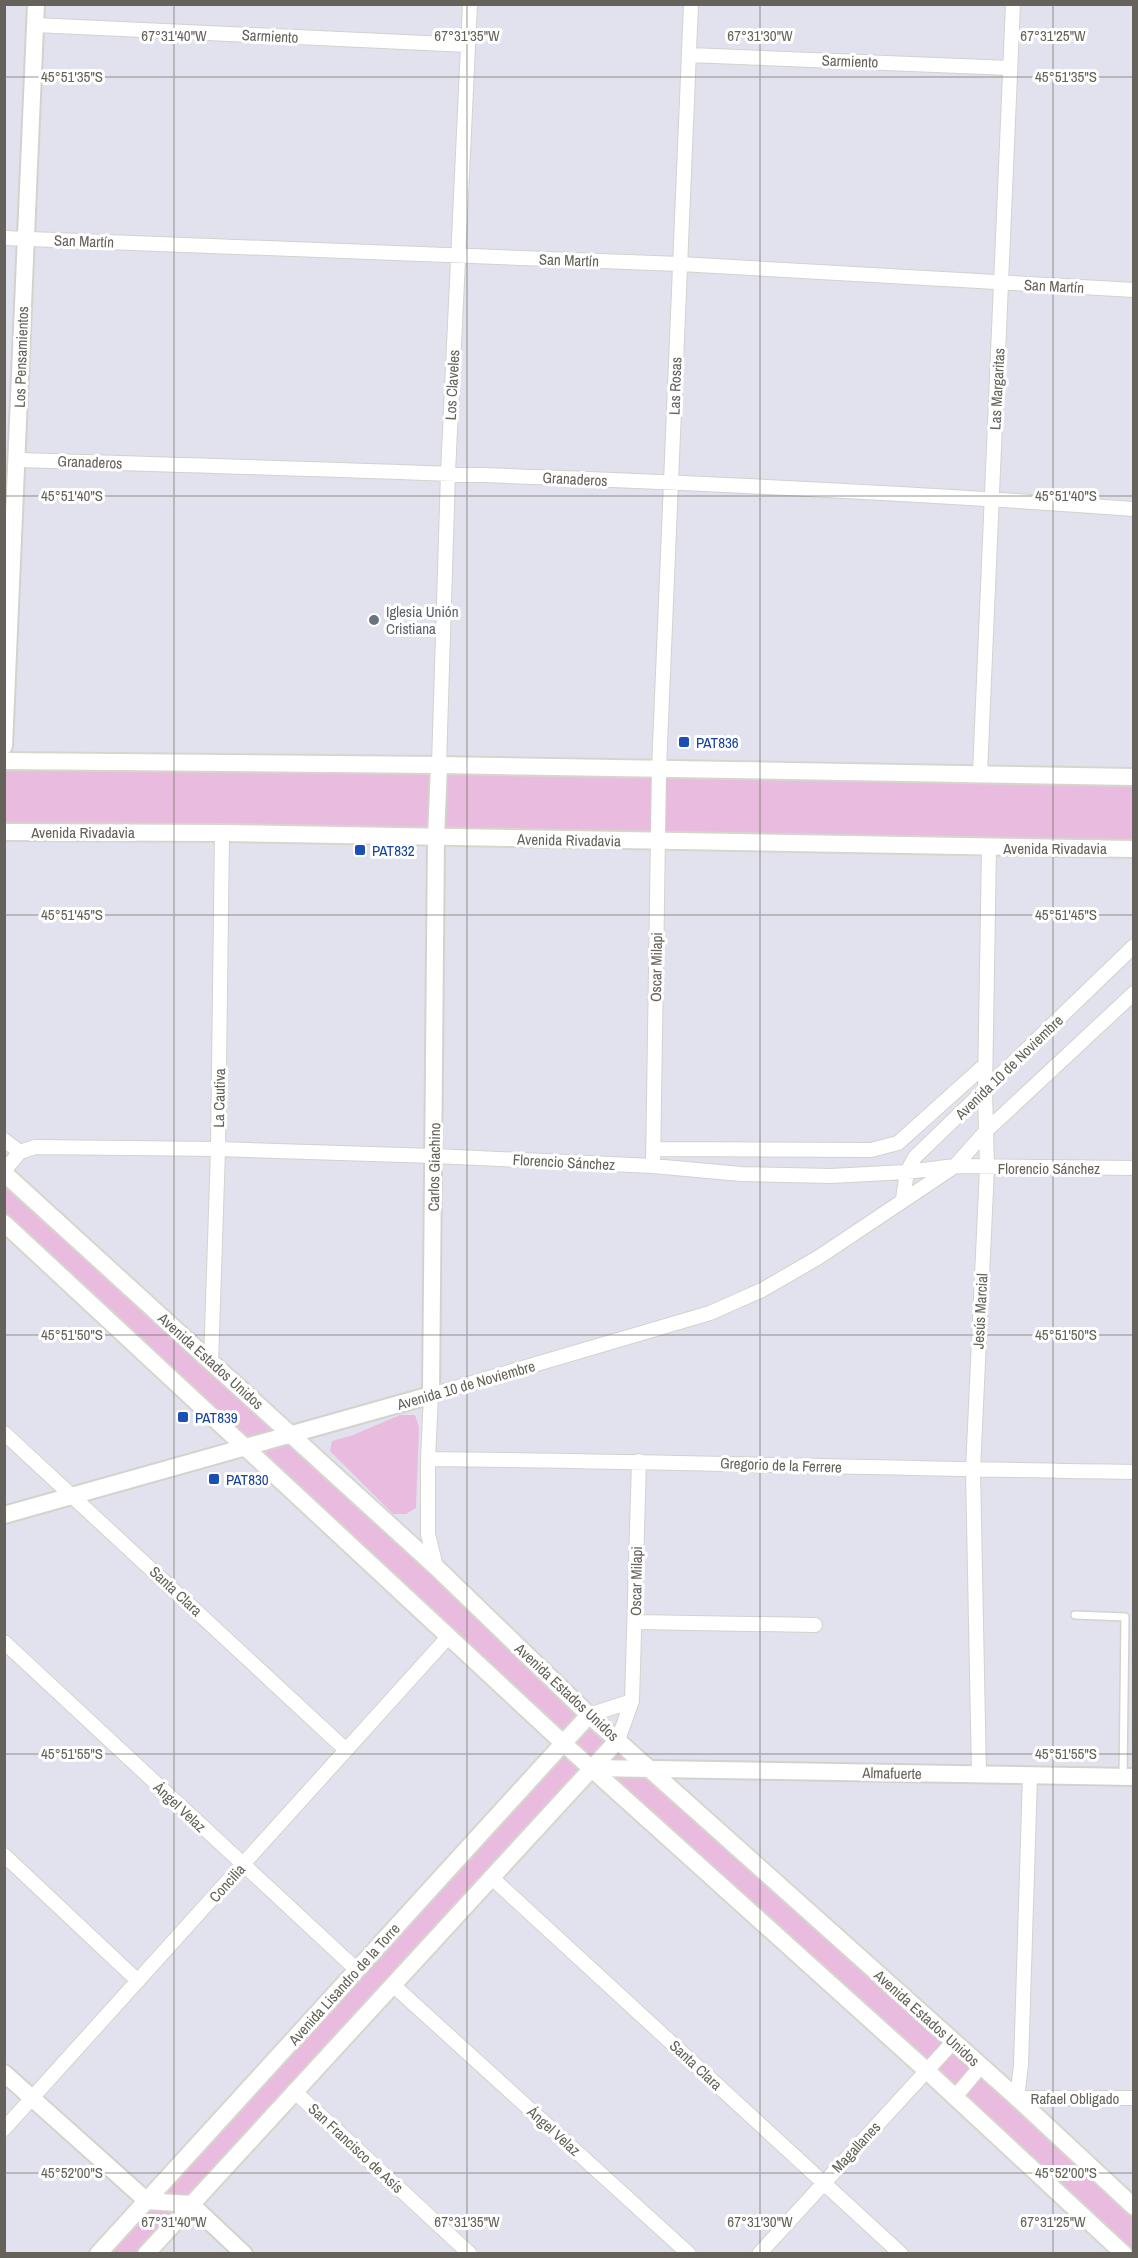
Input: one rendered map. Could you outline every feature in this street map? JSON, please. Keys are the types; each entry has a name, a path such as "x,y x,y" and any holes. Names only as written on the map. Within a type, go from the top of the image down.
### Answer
{"main road":[{"name":"Los Pensamientos","path":"4,746 36,4"},
{"path":"4,761 439,765 1134,777"},
{"name":"Carlos Giachino","path":"431,1395 436,838 439,765"},
{"name":"Avenida Rivadavia","path":"4,832 222,833 1134,849"},
{"name":"Avenida Estados Unidos","path":"4,1172 436,1567 589,1715 1017,2098 1134,2207"},
{"path":"4,1222 247,1446 563,1743 927,2071 1124,2253"},
{"name":"Avenida 10 de Noviembre","path":"4,1515 431,1395"},
{"name":"Avenida Lisandro de la Torre","path":"98,2253 589,1715"},
{"path":"146,2253 618,1740"},
{"name":"Almafuerte","path":"591,1768 1128,1777"},
{"path":"4,2073 147,2201 191,2204 244,2253"}],"street":[{"name":"Los Claveles","path":"439,765 448,473 470,4"},
{"name":"Las Rosas","path":"659,769 691,4"},
{"name":"Las Margaritas","path":"980,773 1013,4"},
{"name":"Sarmiento","path":"35,25 468,45"},
{"name":"Sarmiento","path":"689,56 1010,68"},
{"name":"San Martín","path":"4,238 680,264 1134,290"},
{"name":"Granaderos","path":"17,460 448,473 992,499 1134,509"},
{"name":"Oscar Milapi","path":"653,1166 659,769"},
{"name":"La Cautiva","path":"211,1363 218,1149 222,833"},
{"name":"Jesús Marcial","path":"979,1775 973,1470 987,1168 985,1065 989,847"},
{"name":"Avenida 10 de Noviembre","path":"903,1199 908,1172 915,1157 1134,946"},
{"name":"Avenida 10 de Noviembre","path":"431,1395 618,1342 710,1313 762,1290 819,1257 955,1166 987,1130 1134,993"},
{"path":"653,1149 871,1150 887,1146 898,1143 985,1065"},
{"path":"4,1140 20,1152 4,1172"},
{"name":"Florencio Sánchez","path":"20,1152 35,1146 218,1149 434,1156 653,1166 741,1174 831,1176 908,1172 955,1166 1134,1168"},
{"name":"Carlos Giachino","path":"431,1395 428,1534 436,1567"},
{"name":"Santa Clara","path":"4,1433 346,1750"},
{"name":"Gregorio de la Ferrere","path":"428,1459 639,1461 1134,1472"},
{"name":"Oscar Milapi","path":"618,1740 632,1701 639,1461"},
{"path":"635,1622 815,1625"},
{"name":"Concilia","path":"4,2129 449,1636"},
{"name":"Ángel Velaz","path":"4,1642 357,1970"},
{"path":"589,1715 632,1701"},
{"path":"1017,2098 1021,2066 1030,1776"},
{"path":"4,1855 138,1981"},
{"name":"Santa Clara","path":"491,1877 901,2253"},
{"name":"Ángel Velaz","path":"393,1984 689,2253"},
{"name":"Magallanes","path":"759,2253 953,2042"},
{"path":"955,2097 981,2066"},
{"name":"San Francisco de Asís","path":"294,2091 470,2253"},
{"name":"Rafael Obligado","path":"1017,2098 1134,2098"}],"lane":[{"path":"1075,1615 1125,1617 1128,1777"}],"shaded area":[{"path":"5,761 1133,777 1133,849 5,832"},
{"path":"4,1173 1133,2207 1133,2253 1124,2253 591,1768 146,2253 98,2253 563,1743 5,1223"},
{"path":"400,1415 415,1415 419,1427 416,1508 406,1514 393,1514 330,1451 332,1441 353,1435"}],"place":[{"name":"Iglesia Unión Cristiana","path":"374,620"},
{"name":"PAT836","path":"684,742"},
{"name":"PAT832","path":"360,850"},
{"name":"PAT839","path":"183,1417"},
{"name":"PAT830","path":"214,1479"}]}
